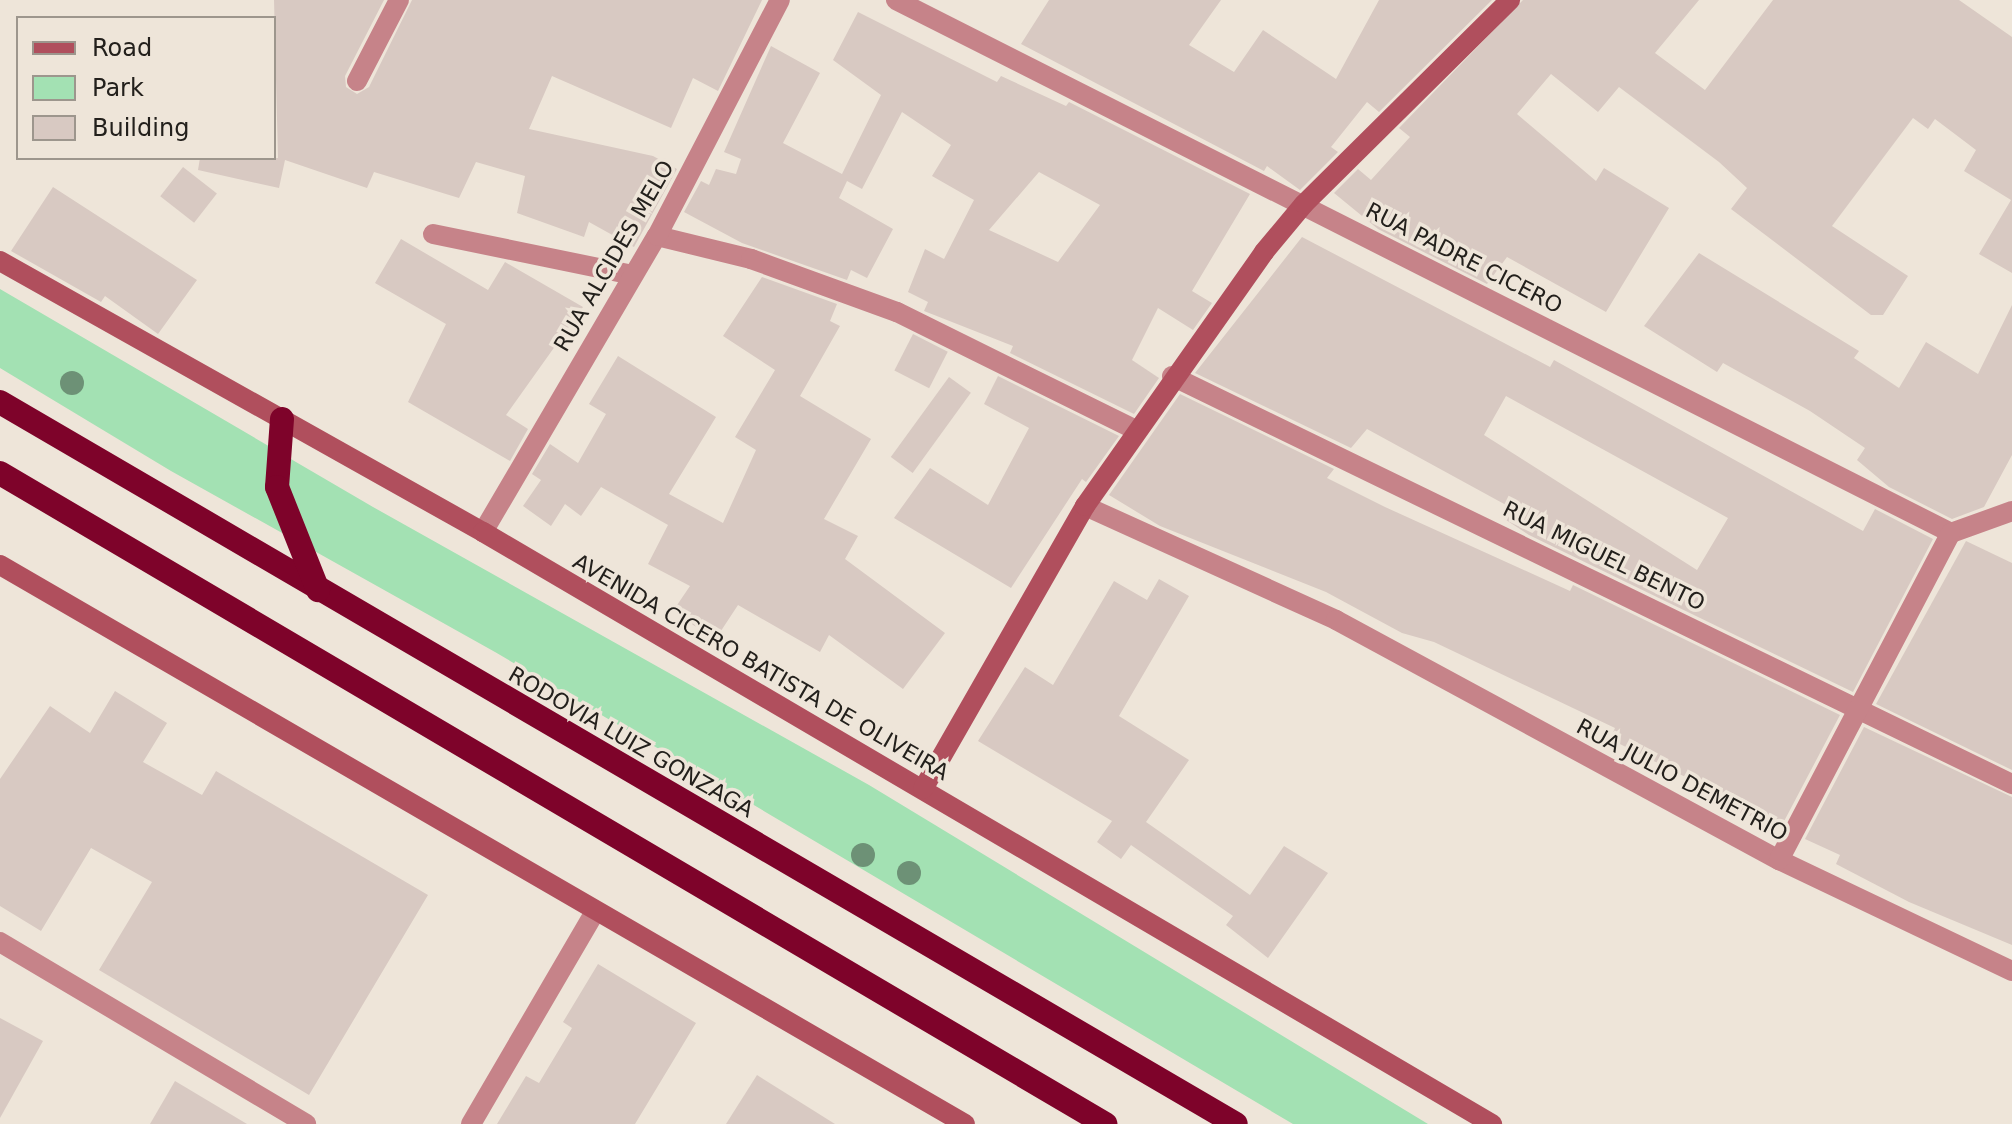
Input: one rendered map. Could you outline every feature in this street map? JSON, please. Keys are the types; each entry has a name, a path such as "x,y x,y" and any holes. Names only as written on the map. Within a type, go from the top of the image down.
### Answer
{"highway":[{"name":"RODOVIA LUIZ GONZAGA","path":"0,402 1236,1124"},
{"path":"282,419 277,487 318,590"},
{"path":"0,473 1105,1124"}],"main road":[{"path":"923,789 1085,506 1172,376 1304,204 1510,0"},
{"name":"AVENIDA CICERO BATISTA DE OLIVEIRA","path":"0,261 483,532 1492,1124"},
{"path":"0,565 965,1124"}],"street":[{"path":"357,81 399,0"},
{"name":"RUA ALCIDES MELO","path":"483,532 657,236 780,0"},
{"name":"RUA PADRE CICERO","path":"896,0 1951,533"},
{"path":"433,234 633,275"},
{"path":"657,236 751,259 897,312 1136,430"},
{"name":"RUA MIGUEL BENTO","path":"1172,376 2012,784"},
{"name":"RUA JULIO DEMETRIO","path":"1085,506 1336,620 1779,860 2012,971"},
{"path":"1779,860 1951,533 2012,511"},
{"path":"471,1124 595,912"},
{"path":"0,942 306,1124"}],"green space":[{"path":"0,289 373,507 869,785 1428,1124 1293,1124 495,652 171,471 0,368"}],"building":[{"path":"274,0 384,0 345,76 346,87 357,94 369,87 412,0 762,0 718,91 693,78 671,128 552,76 529,129 653,156 677,169 634,247 589,222 584,237 517,213 525,176 476,162 459,198 374,172 367,188 285,160 279,188 198,170 200,160 278,158"},
{"path":"1049,0 1221,0 1189,45 1234,72 1263,30 1336,79 1379,0 1492,0 1379,112 1367,102 1331,147 1338,152 1300,190 1267,166 1264,171 1021,44"},
{"path":"1523,0 1699,0 1655,53 1705,90 1773,0 1959,0 2012,37 2012,273 1979,254 2011,200 1964,171 1976,150 1935,119 1928,129 1913,118 1832,226 1908,276 1883,315 1871,315 1731,209 1747,188 1719,162 1619,87 1598,112 1551,74 1517,114 1596,181 1604,168 1669,208 1606,312 1507,257 1487,284 1378,229 1334,193 1358,169 1371,180 1410,137 1399,128"},
{"path":"858,12 997,82 1001,76 1066,106 1069,102 1250,194 1192,291 1212,303 1193,330 1158,308 1132,360 1159,378 1134,414 1010,353 1013,346 924,311 928,302 908,292 925,249 944,259 974,200 932,176 951,145 902,112 862,189 847,181 839,198 893,229 867,278 851,270 847,280 742,243 684,212 701,181 709,185 716,169 736,174 741,159 724,152 771,46 820,73 783,143 842,174 881,95 833,60","holes":["1039,172 1100,205 1058,262 989,230"]},
{"path":"183,167 217,193 194,223 160,196"},
{"path":"53,187 197,280 158,334 105,296 101,302 11,251"},
{"path":"1302,237 1550,367 1554,360 1863,531 1875,509 1933,539 1853,692 1529,535 1500,516 1506,505 1367,429 1351,448 1195,373","holes":["1506,396 1728,518 1697,570 1484,435"]},
{"path":"401,239 488,290 505,262 583,307 506,415 528,429 510,461 408,402 446,324 375,283"},
{"path":"1699,253 1859,351 1854,358 1899,388 1926,342 1978,374 2012,305 2012,455 1984,507 1952,519 1889,487 1857,460 1865,448 1810,411 1723,363 1717,372 1644,326"},
{"path":"762,277 837,304 830,321 840,326 800,396 871,439 824,519 858,536 845,559 945,633 903,689 829,635 820,652 738,605 715,640 673,611 690,586 648,564 668,525 601,487 581,516 565,504 551,526 523,506 541,480 532,474 550,444 578,463 606,414 589,404 618,356 716,417 669,494 723,523 756,450 735,437 775,370 723,336"},
{"path":"913,334 948,352 929,388 894,371"},
{"path":"998,376 1119,436 1086,482 1082,479 1011,588 894,518 930,468 988,505 1029,428 984,404"},
{"path":"949,377 971,393 913,473 891,457"},
{"path":"1180,394 1334,469 1327,478 1385,507 1570,591 1573,585 1840,715 1781,827 1733,810 1737,803 1610,739 1615,728 1434,642 1402,633 1326,592 1160,526 1109,495"},
{"path":"1966,541 2012,563 2012,770 1876,704"},
{"path":"1159,579 1189,596 1119,716 1189,760 1146,822 1250,895 1284,846 1328,873 1268,958 1226,925 1233,916 1131,845 1121,859 1097,842 1112,821 978,741 1025,667 1053,685 1114,581 1147,600"},
{"path":"115,691 167,723 143,762 202,795 216,771 428,895 309,1095 99,970 152,882 91,848 41,931 0,906 0,779 50,706 90,733"},
{"path":"1864,727 2012,797 2012,945 1909,902 1836,864 1840,855 1805,839"},
{"path":"598,964 696,1023 635,1124 497,1124 526,1076 539,1083 572,1028 563,1022"},
{"path":"0,1018 43,1041 0,1118"},
{"path":"757,1075 835,1124 726,1124"},
{"path":"175,1081 247,1124 150,1124"}]}
